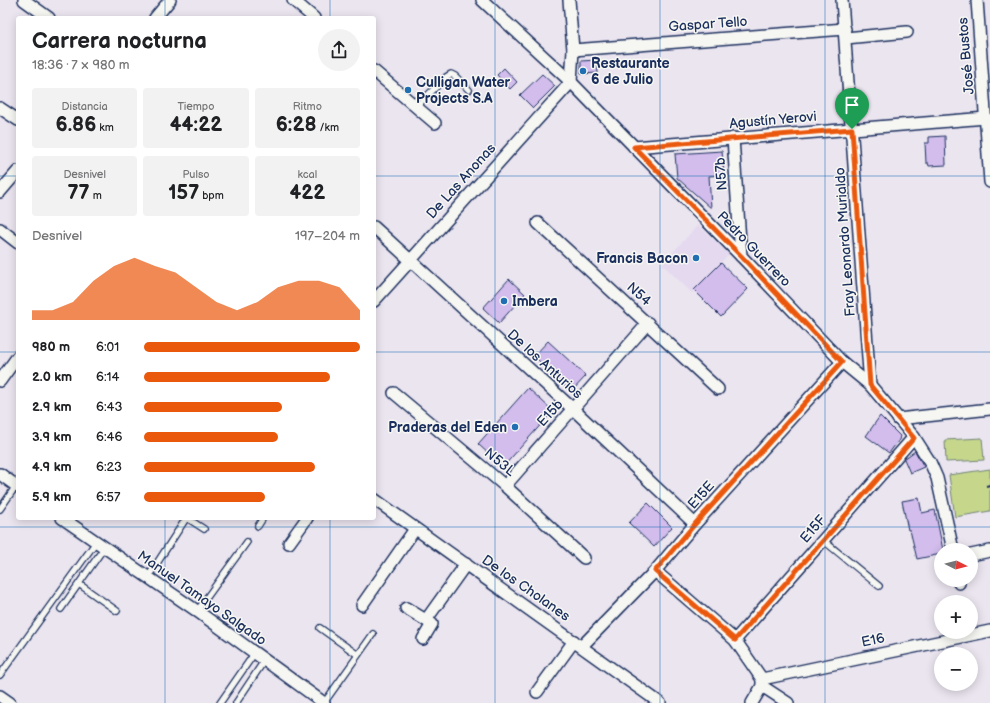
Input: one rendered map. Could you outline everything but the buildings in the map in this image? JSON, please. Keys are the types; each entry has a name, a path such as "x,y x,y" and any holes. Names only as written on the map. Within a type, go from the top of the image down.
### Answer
{"street":[{"path":"24,0 46,16"},
{"path":"157,16 170,0"},
{"path":"294,0 312,16"},
{"name":"Pedro Guerrero","path":"482,0 571,82 842,362 870,385 914,438 930,462 937,478 951,543"},
{"path":"569,0 573,50 571,82"},
{"name":"Fray Leonardo Murialdo","path":"842,0 870,385"},
{"name":"José Bustos","path":"977,0 984,22 990,182"},
{"name":"Gaspar Tello","path":"573,50 845,33 906,32"},
{"path":"376,73 435,123"},
{"name":"De Las Anonas","path":"376,299 571,82"},
{"path":"0,108 16,119"},
{"name":"Agustín Yerovi","path":"634,147 852,129 987,112"},
{"name":"N57b","path":"733,138 741,256"},
{"path":"0,192 16,173"},
{"name":"N54","path":"538,223 718,388"},
{"path":"0,229 16,241"},
{"name":"De los Anturios","path":"376,229 573,409 695,524"},
{"name":"E15b","path":"505,486 648,323"},
{"path":"0,381 16,359"},
{"name":"E15E","path":"537,692 578,644 655,571 695,524 842,362"},
{"name":"N53L","path":"394,393 505,486 584,558"},
{"path":"898,419 990,409"},
{"name":"E15F","path":"735,640 914,438"},
{"path":"0,474 16,486"},
{"name":"De los Cholanes","path":"376,500 660,703"},
{"name":"Manuel Tamayo Salgado","path":"65,520 197,611 254,654 324,703"},
{"path":"289,543 306,520"},
{"path":"362,605 415,529"},
{"path":"978,554 990,551"},
{"path":"426,620 466,564"},
{"path":"655,571 735,640 762,682 788,703"},
{"path":"406,608 432,624 423,639"},
{"name":"E16","path":"762,682 990,631"},
{"path":"752,703 762,682"},
{"path":"0,696 10,703"}],"lane":[{"path":"416,107 446,77 451,74 469,90"},
{"path":"0,509 16,488"},
{"path":"148,578 185,520"},
{"path":"191,520 204,529"},
{"path":"258,526 262,520"},
{"path":"823,540 879,586"},
{"path":"197,611 247,542"},
{"path":"61,609 79,584 100,545"},
{"path":"0,675 100,545"},
{"path":"79,584 117,612"},
{"path":"320,628 358,655"},
{"path":"324,703 373,634"},
{"path":"220,703 254,654"},
{"path":"236,703 264,661"}],"path":[{"path":"986,486 990,485"}],"shaded area":[{"name":"Francis Bacon","path":"698,225 729,254 692,293 662,264"}],"green space":[{"path":"982,438 984,460 946,462 945,440"},
{"path":"990,469 990,511 955,517 949,475"}],"place":[{"name":"Restaurante 6 de Julio","path":"583,71"},
{"name":"Culligan Water Projects S.A","path":"408,90"},
{"name":"Francis Bacon","path":"696,258"},
{"name":"Imbera","path":"504,301"},
{"name":"Praderas del Eden","path":"515,427"}],"route":[{"path":"852,129 870,385 914,438 735,640 655,571 695,524 842,362 634,147 852,129"}]}
